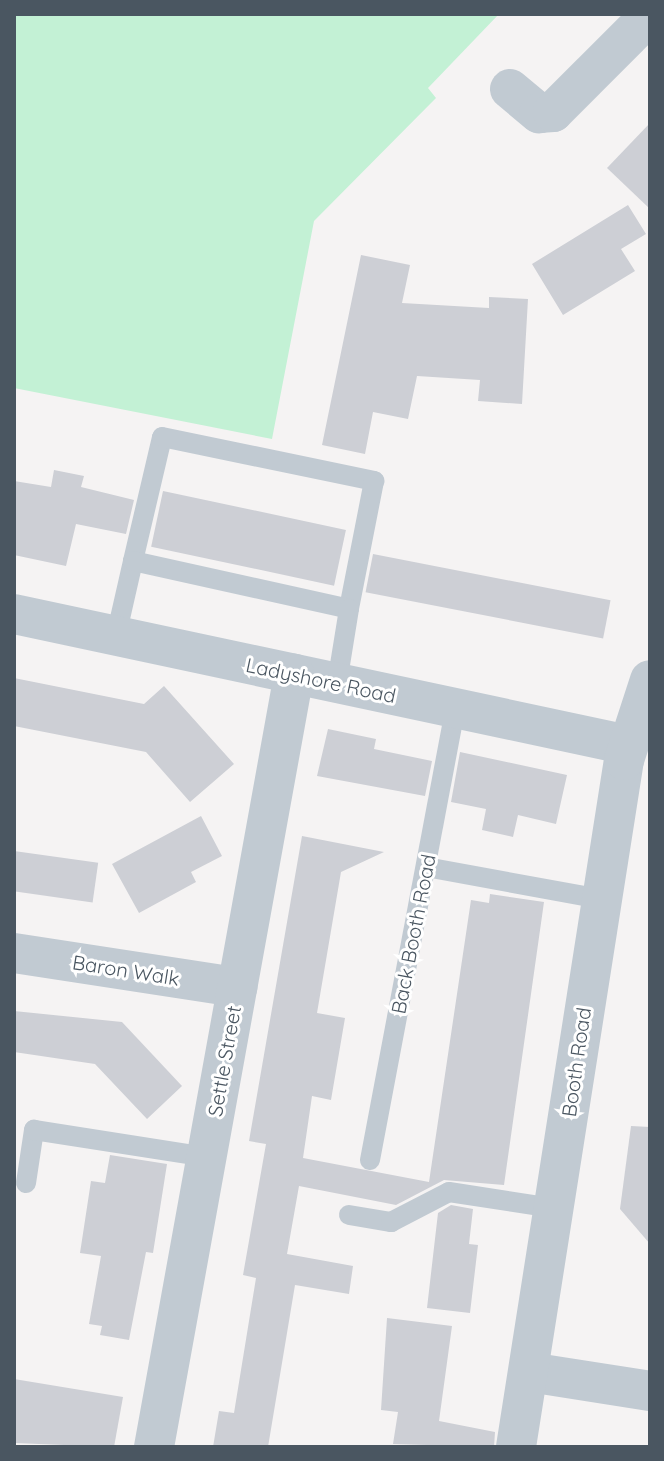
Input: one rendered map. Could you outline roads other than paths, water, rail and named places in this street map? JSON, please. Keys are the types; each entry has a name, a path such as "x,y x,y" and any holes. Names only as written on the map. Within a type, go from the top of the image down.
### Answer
{"street":[{"path":"510,89 539,113 553,112 650,15"},
{"name":"Ladyshore Road","path":"14,614 455,709 634,757"},
{"name":"Settle Street","path":"154,1447 294,674"},
{"name":"Booth Road","path":"516,1447 600,899 650,680"},
{"name":"Baron Walk","path":"14,953 237,987"},
{"path":"529,1372 650,1391"}],"lane":[{"path":"116,636 162,437 374,481 337,683"},
{"path":"133,561 349,609"},
{"name":"Back Booth Road","path":"370,1160 455,709"},
{"path":"426,867 600,899"},
{"path":"26,1183 34,1130 206,1157"},
{"path":"349,1215 391,1222 449,1192 554,1208"}]}
